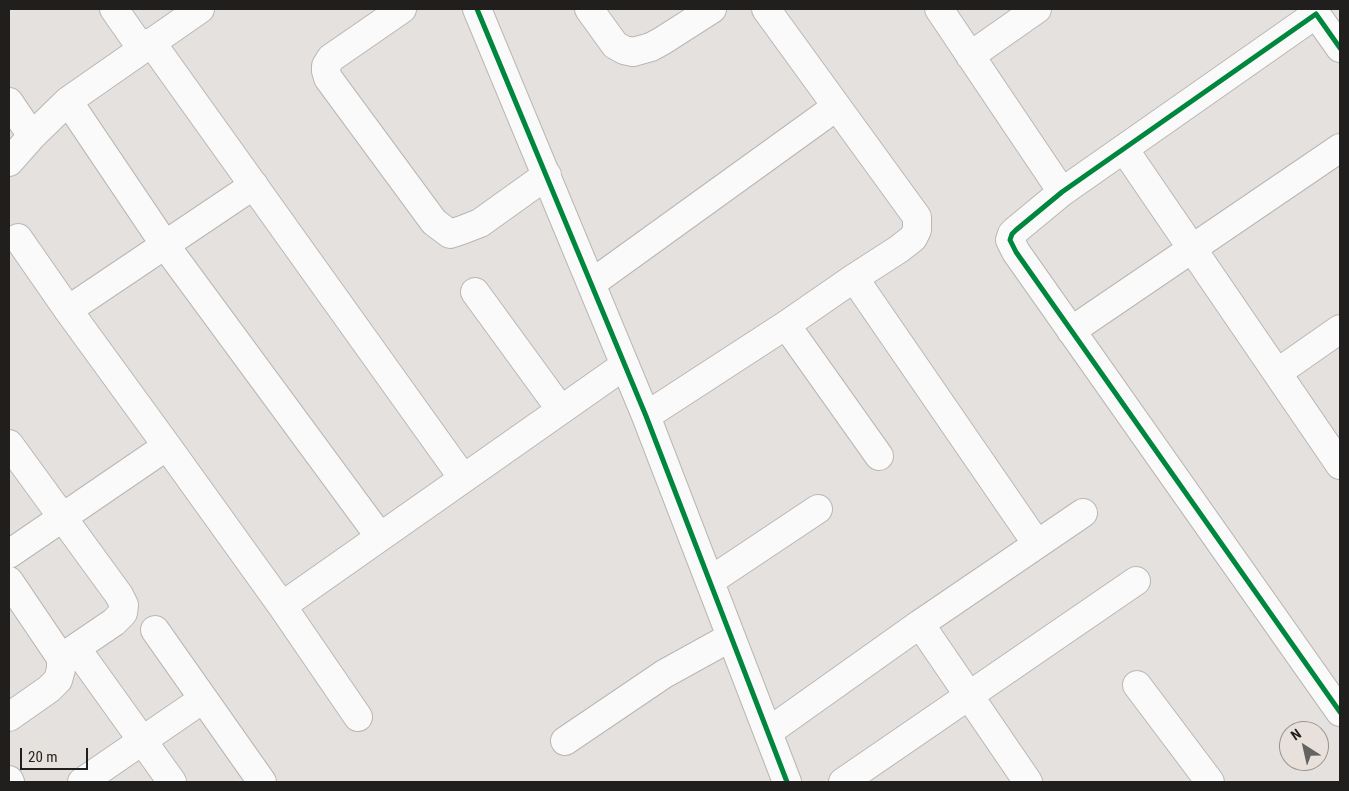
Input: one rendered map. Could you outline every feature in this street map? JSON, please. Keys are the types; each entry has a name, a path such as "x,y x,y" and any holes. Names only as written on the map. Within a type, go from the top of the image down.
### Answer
{"street":[{"path":"114,9 147,46 254,185 463,478"},
{"path":"9,162 32,136 68,101 200,9"},
{"path":"402,9 331,58 326,66 326,71 328,78 434,222 450,234 480,223 547,175"},
{"path":"477,9 646,416 787,782"},
{"path":"590,9 615,44 624,50 634,52 651,47 662,41 712,9"},
{"path":"646,416 899,249 913,238 917,230 917,217 766,9"},
{"path":"939,9 1062,192"},
{"path":"970,56 1038,9"},
{"path":"1340,48 1314,11 1062,192 1016,230 1010,240 1016,252 1071,331 1340,712"},
{"path":"68,101 165,245 380,537"},
{"path":"9,102 32,136"},
{"path":"592,283 836,107"},
{"path":"1071,331 1340,148"},
{"path":"1124,149 1340,465"},
{"path":"68,310 254,185"},
{"path":"18,238 282,606 358,717"},
{"path":"854,278 1037,544"},
{"path":"475,292 561,410"},
{"path":"786,325 879,456"},
{"path":"1277,373 1340,329"},
{"path":"282,606 625,365"},
{"path":"9,444 119,595 124,605 123,613 114,622 69,653 58,680 49,689 9,717"},
{"path":"9,554 167,446"},
{"path":"710,581 818,509"},
{"path":"768,732 920,624 1083,513"},
{"path":"9,581 142,740 172,782"},
{"path":"843,782 1136,581"},
{"path":"920,624 968,697 1028,782"},
{"path":"155,630 262,782"},
{"path":"565,741 664,674 732,637"},
{"path":"1137,685 1210,782"},
{"path":"82,782 203,698"}],"cycle path":[{"path":"477,9 646,416 787,782"},
{"path":"1340,48 1316,14 1062,192 1016,230 1010,240 1016,252 1340,712"}]}
